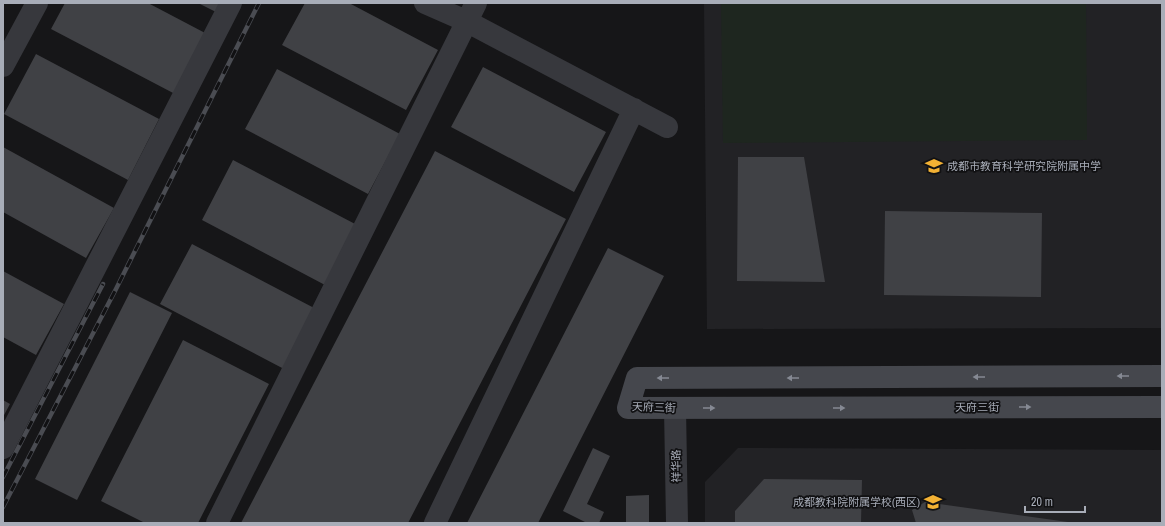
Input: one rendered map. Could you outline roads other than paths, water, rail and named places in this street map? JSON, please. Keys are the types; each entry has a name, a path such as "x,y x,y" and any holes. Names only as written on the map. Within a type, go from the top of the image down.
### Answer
{"street":[{"path":"3,66 37,3"},
{"path":"3,448 231,3"},
{"path":"425,3 471,12 634,110 667,127"},
{"path":"217,523 471,12"},
{"path":"436,523 634,110"},
{"name":"天府三街","path":"1162,376 638,378 628,408 1162,406"},
{"name":"祥华路","path":"675,408 677,523"}],"railway":[{"path":"3,507 116,289 259,3"},
{"path":"3,477 103,284"}],"place":[{"name":"成都市教育科学研究院附属中学","path":"934,166"},
{"name":"成都教科院附属学校(西区)","path":"933,502"}]}
